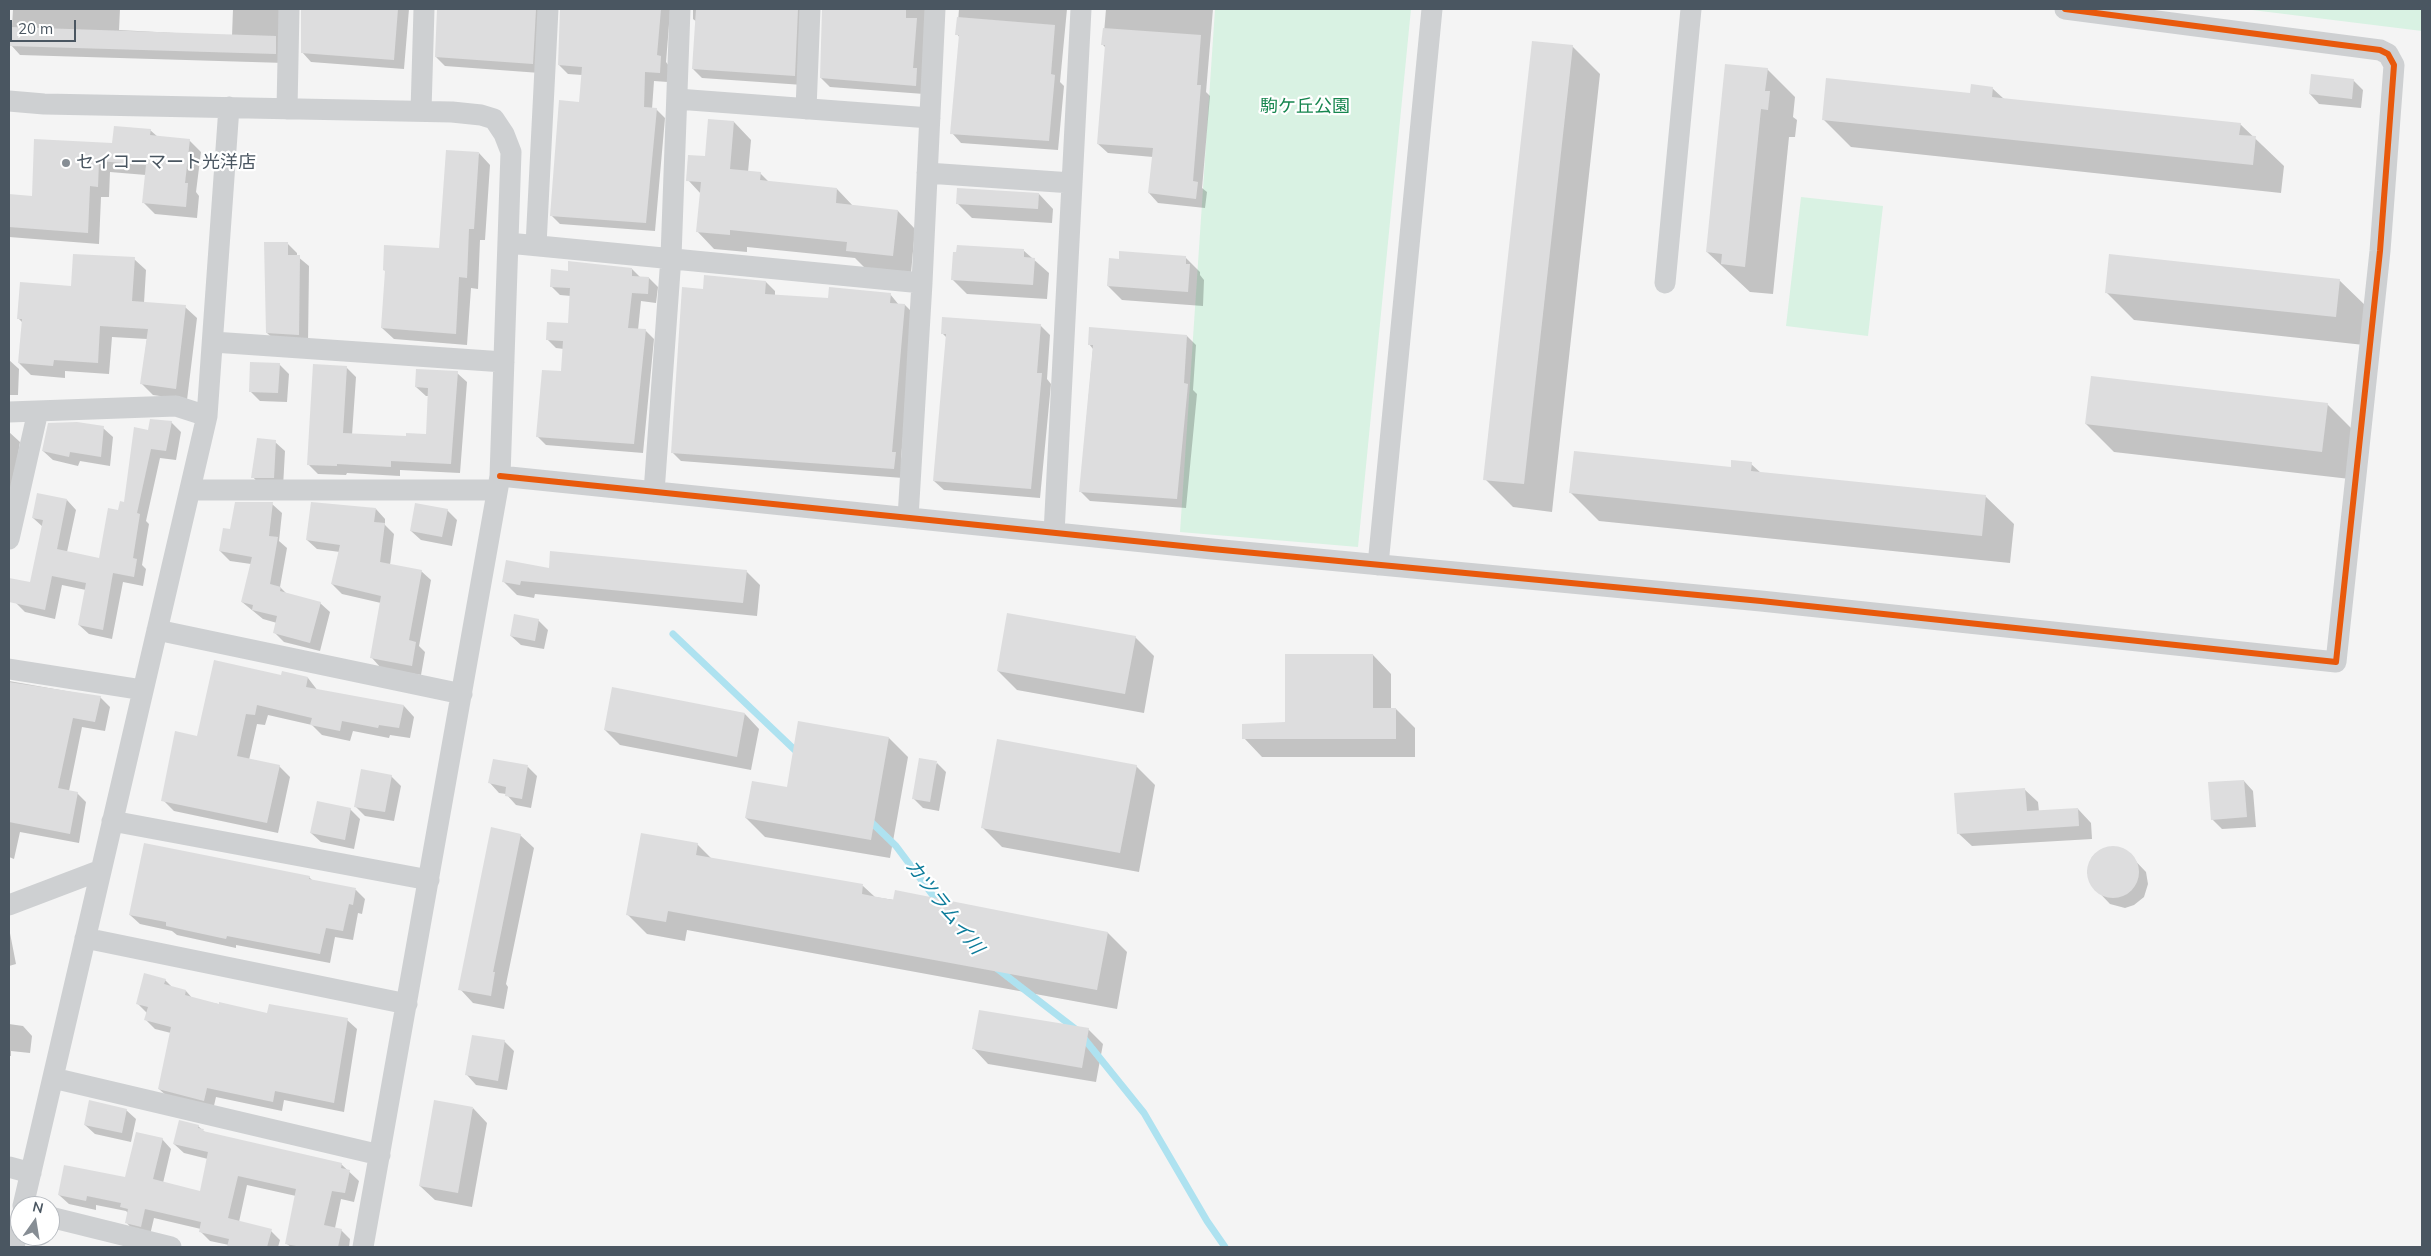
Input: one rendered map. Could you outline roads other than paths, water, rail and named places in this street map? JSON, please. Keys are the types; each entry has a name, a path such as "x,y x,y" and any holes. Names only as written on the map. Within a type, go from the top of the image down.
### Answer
{"street":[{"path":"287,109 289,9"},
{"path":"421,111 424,9"},
{"path":"536,245 548,9"},
{"path":"654,492 671,258 680,9"},
{"path":"806,109 810,9"},
{"path":"908,518 922,283 935,9"},
{"path":"1054,533 1081,9"},
{"path":"1378,565 1432,9"},
{"path":"1665,283 1691,9"},
{"path":"191,490 499,483 654,492 1378,565 1761,601 2336,662 2380,251 2394,66 2388,54 2380,50 2065,9"},
{"path":"677,99 930,118"},
{"path":"9,101 229,108 421,111 481,115 494,119 504,134 511,152 499,483 363,1247"},
{"path":"25,1196 208,416 229,108"},
{"path":"927,173 1072,183"},
{"path":"508,243 922,283"},
{"path":"213,342 504,362"},
{"path":"9,412 176,406 208,416"},
{"path":"9,539 38,411"},
{"path":"157,630 462,694"},
{"path":"9,669 143,690"},
{"path":"112,821 429,880"},
{"path":"9,905 101,870"},
{"path":"85,938 407,1004"},
{"path":"53,1078 380,1155"},
{"path":"9,1167 31,1173"},
{"path":"60,1219 171,1247"}],"waterway":[{"name":"カツラムイ川","path":"673,634 799,754"},
{"name":"カツラムイ川","path":"867,818 896,846 940,905"},
{"name":"カツラムイ川","path":"995,967 1078,1031 1144,1113 1207,1221 1225,1247"}],"place":[{"name":"セイコーマート光洋店","path":"66,163"}],"park label":[{"name":"駒ケ丘公園","path":"1305,107"}]}
